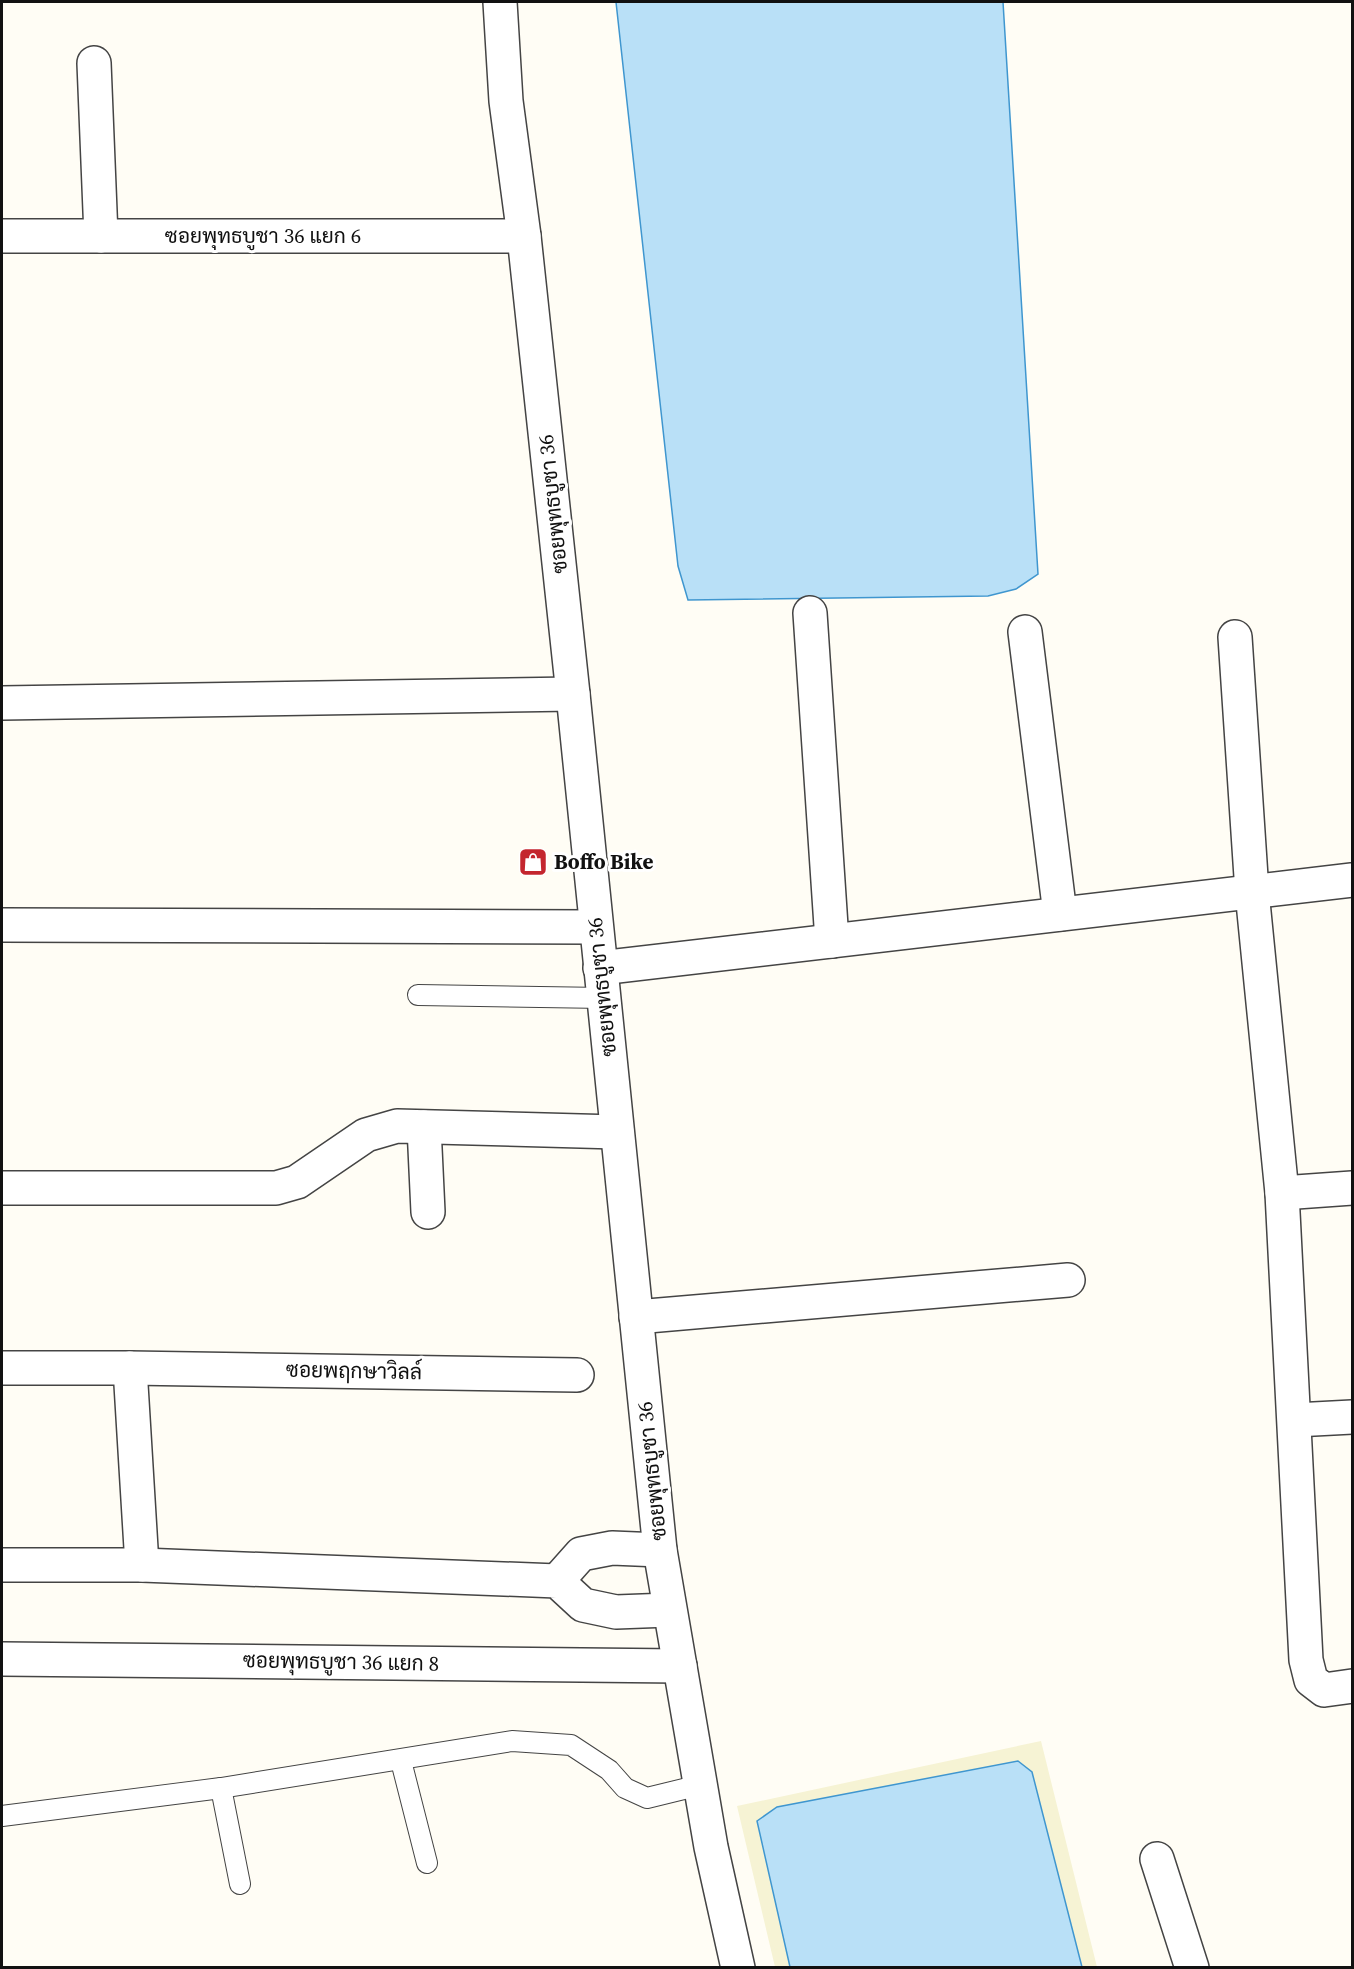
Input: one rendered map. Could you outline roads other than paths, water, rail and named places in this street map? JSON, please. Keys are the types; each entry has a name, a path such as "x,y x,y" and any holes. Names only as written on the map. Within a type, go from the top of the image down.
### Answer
{"street":[{"name":"ซอยพุทธบูชา 36","path":"500,2 506,100 524,236 573,694 660,1550 711,1847 738,1968"},
{"path":"94,63 101,236"},
{"name":"ซอยพุทธบูชา 36 แยก 6","path":"2,236 524,236"},
{"path":"810,613 832,941"},
{"path":"1025,632 1060,914"},
{"path":"1235,637 1252,892 1282,1193 1306,1660 1311,1680 1324,1690 1353,1686"},
{"path":"2,703 573,694"},
{"path":"602,982 832,941 1353,880"},
{"path":"2,925 596,927"},
{"path":"2,1188 276,1188 297,1182 366,1135 397,1126 617,1132"},
{"path":"424,1127 429,1212"},
{"path":"1282,1193 1353,1188"},
{"path":"636,1317 1068,1280"},
{"name":"ซอยพฤกษาวิลล์","path":"2,1368 578,1375"},
{"path":"130,1368 142,1565"},
{"path":"1295,1420 1353,1417"},
{"path":"557,1581 581,1554 612,1548 660,1550"},
{"path":"2,1565 142,1565 557,1581 583,1605 616,1612 669,1610"},
{"name":"ซอยพุทธบูชา 36 แยก 8","path":"2,1659 680,1666"},
{"path":"1157,1859 1192,1968"}],"lane":[{"path":"418,995 602,982"},
{"path":"2,1816 121,1803 402,1761 512,1742 571,1744 609,1770 625,1788 647,1797 700,1785"},
{"path":"402,1761 427,1863"},
{"path":"221,1788 240,1884"}],"water":[{"path":"616,2 1003,2 1038,574 1016,589 988,596 688,600 678,566"},
{"path":"1018,1761 1032,1772 1082,1967 790,1967 757,1821 777,1807"}],"place":[{"name":"Boffo Bike","path":"533,862"}]}
